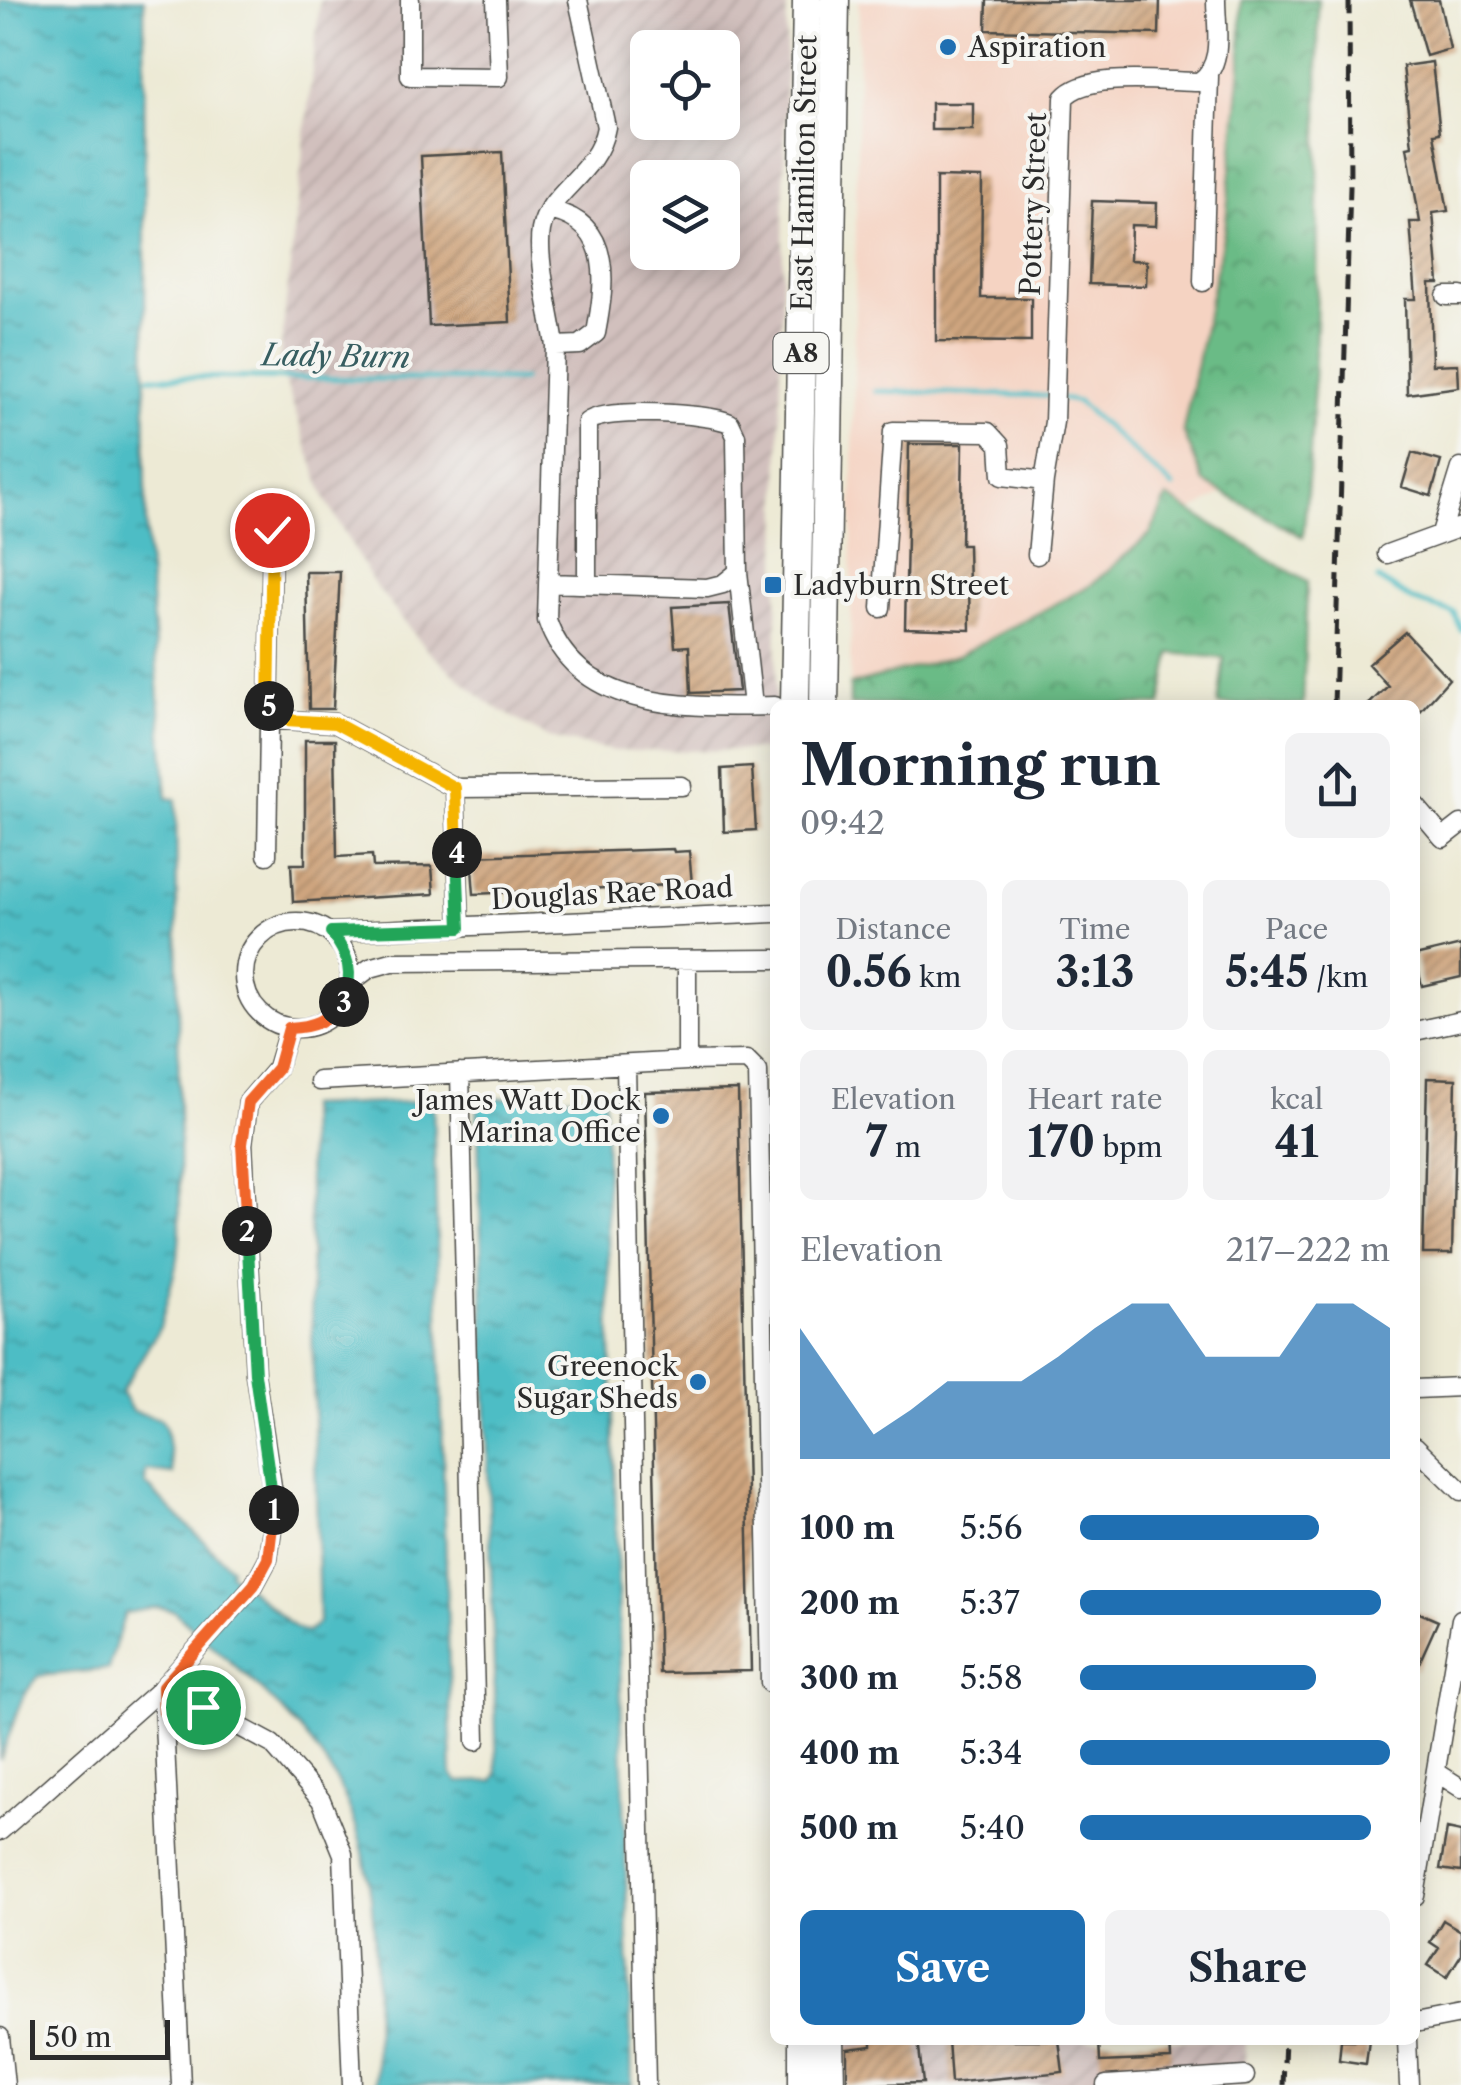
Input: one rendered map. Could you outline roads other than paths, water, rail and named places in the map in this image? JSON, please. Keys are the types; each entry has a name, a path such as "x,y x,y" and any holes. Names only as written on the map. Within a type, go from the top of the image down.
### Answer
{"highway":[{"name":"East Hamilton Street","path":"807,0 820,59 824,700"},
{"name":"East Hamilton Street","path":"796,700 820,59 835,0"},
{"path":"802,2045 803,2085"},
{"path":"830,2045 830,2085"}],"street":[{"path":"410,0 410,76 498,77 496,0"},
{"path":"578,0 606,127 595,160 562,193 541,226 554,346 547,620 565,660 634,699 770,706"},
{"path":"1202,282 1209,76 1216,66 1216,0"},
{"name":"Pottery Street","path":"1037,555 1054,422 1064,98 1072,88 1090,82 1199,82 1209,76"},
{"path":"552,211 571,215 587,230 601,256 606,284 596,333 580,344 554,346"},
{"path":"587,584 588,422 595,415 714,416 730,422 736,436 738,572 752,706"},
{"path":"881,608 892,431 988,432 1000,445 1002,476 1044,481"},
{"path":"1441,534 1461,468"},
{"path":"1388,554 1461,527"},
{"path":"267,855 272,530"},
{"path":"548,583 707,588 723,584 738,572"},
{"path":"269,719 335,723 455,788 682,786"},
{"path":"455,788 460,928"},
{"path":"1420,811 1443,838 1461,824"},
{"name":"Douglas Rae Road","path":"331,932 770,914"},
{"path":"284,922 308,922 331,932 348,954 351,982 344,1002 330,1018 310,1028 289,1028 266,1019 250,1000 243,977 248,953 262,933 284,922"},
{"path":"351,982 370,968 392,962 770,959"},
{"path":"687,960 687,1062"},
{"path":"1420,1030 1461,1020"},
{"path":"0,1831 163,1687 254,1585 268,1559 275,1507 255,1374 242,1144 248,1102 278,1068 289,1028"},
{"path":"319,1081 747,1060 758,1070 770,1683"},
{"path":"626,1065 646,2085"},
{"path":"460,1074 476,1741"},
{"path":"1420,1389 1461,1387"},
{"path":"1420,1451 1461,1492"},
{"path":"1420,1866 1461,1618"},
{"path":"163,1687 181,2085"},
{"path":"164,1712 203,1707 272,1744 321,1800 344,1854 352,2085"},
{"path":"1436,1772 1461,1788"},
{"path":"1420,2021 1461,2014"},
{"path":"0,2037 5,2085"},
{"path":"1407,2045 1409,2085"},
{"path":"1106,2085 1245,2076"}],"water":[{"path":"0,0 144,0 146,533 167,798 176,799 180,1231 178,1258 160,1327 121,1392 132,1411 161,1419 166,1429 173,1474 146,1471 145,1484 231,1568 229,1572 295,1628 307,1632 319,1623 307,1106 433,1101 452,1775 458,1782 493,1781 497,1773 477,1099 604,1096 632,2085 376,2085 375,1955 367,1868 340,1788 317,1751 285,1714 174,1611 159,1607 125,1613 108,1669 39,1676 23,1696 0,1760"}],"waterway":[{"name":"Lady Burn","path":"149,377 523,380"},
{"name":"Lady Burn","path":"875,391 1049,396"},
{"name":"Lady Burn","path":"1059,398 1078,402 1173,487"},
{"name":"Lady Burn","path":"1378,579 1412,600 1454,613 1461,630"}],"railway":[{"path":"1334,700 1350,187 1349,0"},
{"path":"1283,2085 1285,2045"}],"place":[{"name":"Aspiration","path":"948,47"},
{"name":"Ladyburn Street","path":"773,585"},
{"name":"James Watt Dock Marina Office","path":"661,1116"},
{"name":"Greenock Sugar Sheds","path":"698,1382"}]}
